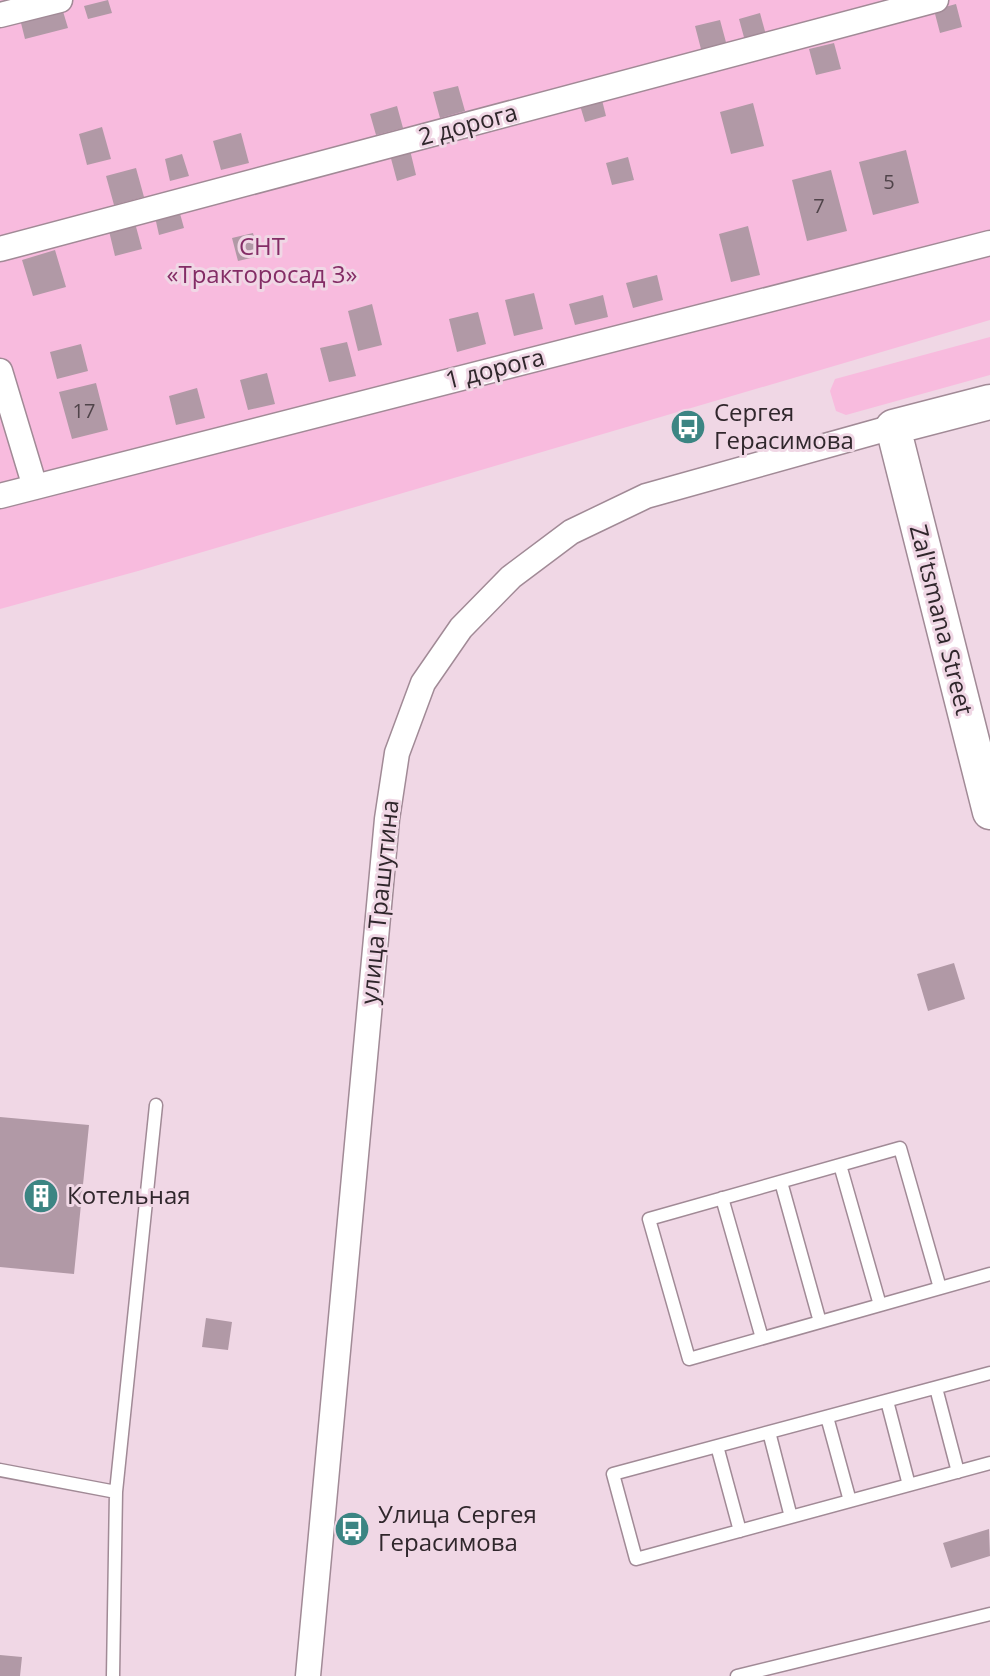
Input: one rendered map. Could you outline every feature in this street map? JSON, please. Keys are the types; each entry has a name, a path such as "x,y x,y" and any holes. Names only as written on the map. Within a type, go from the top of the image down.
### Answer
{"street":[{"path":"0,15 60,0"},
{"name":"2 дорога","path":"0,249 936,0"},
{"name":"1 дорога","path":"0,496 990,243"},
{"path":"0,371 35,487"},
{"path":"893,427 990,402"},
{"name":"Zal'tsmana Street","path":"893,427 988,800"},
{"name":"улица Трашутина","path":"308,1676 387,819 397,753 423,683 461,628 511,577 571,532 646,496 893,427"}],"lane":[{"path":"113,1676 116,1492 156,1105"},
{"path":"940,1288 900,1148 649,1219 689,1359 990,1274"},
{"path":"840,1165 880,1305"},
{"path":"781,1182 820,1322"},
{"path":"722,1198 762,1338"},
{"path":"990,1373 613,1474 636,1559 990,1463"},
{"path":"936,1388 958,1472"},
{"path":"887,1401 909,1485"},
{"path":"827,1417 850,1501"},
{"path":"769,1432 791,1517"},
{"path":"717,1446 740,1531"},
{"path":"0,1470 116,1492"},
{"path":"737,1676 990,1614"}],"green space":[{"name":"СНТ «Тракторосад 3»","path":"0,0 990,0 990,320 0,609"},
{"path":"990,337 990,375 846,415 836,411 830,391 835,379"}],"building":[{"path":"108,0 112,13 88,19 84,6"},
{"path":"956,4 962,27 940,33 934,10"},
{"path":"62,8 68,28 25,39 20,19"},
{"path":"760,13 766,35 745,41 739,19"},
{"path":"720,20 727,46 702,53 695,26"},
{"path":"834,43 841,69 816,75 809,49"},
{"path":"458,86 465,111 440,118 433,92"},
{"path":"601,96 606,116 585,122 579,102"},
{"path":"753,103 764,146 731,154 720,112"},
{"path":"397,106 403,128 376,135 370,114"},
{"path":"102,127 111,159 87,165 79,134"},
{"path":"241,133 249,163 221,170 213,141"},
{"path":"409,146 416,175 397,181 389,151"},
{"path":"906,150 919,203 873,215 859,162"},
{"path":"182,154 189,176 170,181 165,159"},
{"path":"628,157 634,180 612,185 606,163"},
{"path":"136,168 144,197 114,205 106,176"},
{"path":"831,170 847,231 807,241 792,180"},
{"path":"179,210 184,228 159,235 155,217"},
{"path":"135,223 142,249 115,256 109,231"},
{"path":"748,226 760,275 731,282 719,234"},
{"path":"253,233 259,256 238,261 232,238"},
{"path":"55,250 66,287 33,296 22,260"},
{"path":"657,275 663,300 633,308 626,283"},
{"path":"534,293 543,329 514,336 505,300"},
{"path":"603,295 608,317 575,325 569,304"},
{"path":"372,304 382,345 358,351 348,311"},
{"path":"478,312 486,344 457,352 449,319"},
{"path":"347,342 356,376 329,382 320,348"},
{"path":"81,344 88,371 57,379 50,352"},
{"path":"267,373 275,404 248,410 240,380"},
{"path":"96,383 108,430 72,439 59,392"},
{"path":"197,388 205,418 176,425 169,396"},
{"path":"954,963 965,999 928,1011 917,974"},
{"name":"Котельная","path":"0,1117 89,1125 74,1274 0,1267"},
{"path":"206,1318 232,1322 228,1350 202,1347"},
{"path":"989,1529 990,1556 951,1568 943,1543"},
{"path":"0,1655 22,1657 20,1676 0,1676"}],"place":[{"name":"Сергея Герасимова","path":"688,427"},
{"name":"Котельная","path":"41,1196"},
{"name":"Улица Сергея Герасимова","path":"352,1529"}]}
